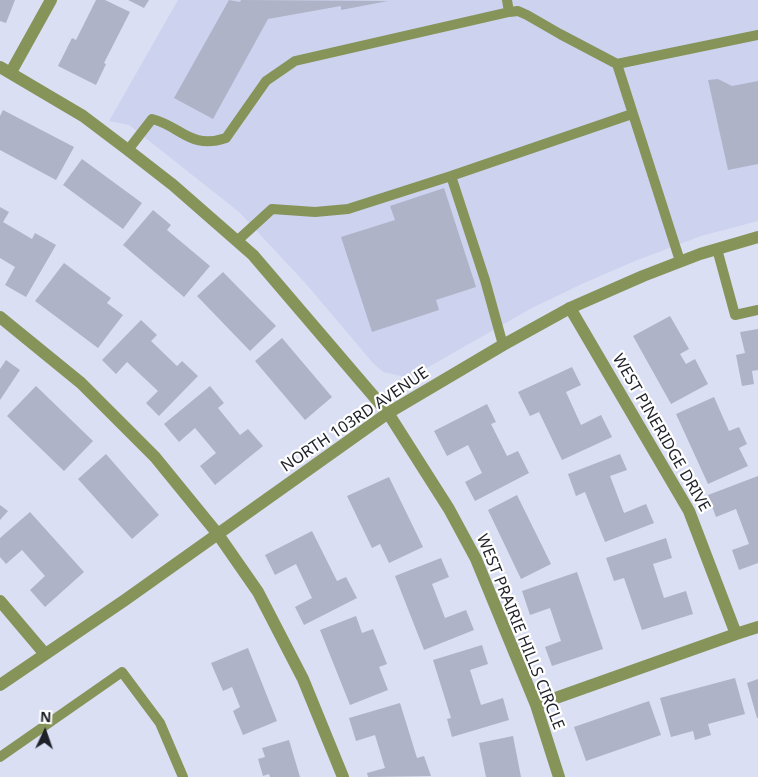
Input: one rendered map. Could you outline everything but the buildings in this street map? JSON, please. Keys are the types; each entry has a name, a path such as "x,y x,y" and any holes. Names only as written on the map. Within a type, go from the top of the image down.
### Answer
{"street":[{"path":"5,69 51,0"},
{"name":"WEST PRAIRIE HILLS CIRCLE","path":"5,69 82,116 128,150 253,255 388,414 449,509 476,559 536,706 558,777"},
{"name":"NORTH 103RD AVENUE","path":"0,685 125,600 217,533 388,414 503,344 570,308 643,276 680,261 758,237"},
{"name":"WEST PINERIDGE DRIVE","path":"570,308 689,511 736,634"},
{"path":"0,317 81,383 155,457 217,533 258,592 267,609 303,679 343,777"},
{"path":"0,601 45,654"},
{"path":"536,706 758,626"}],"lane":[{"path":"507,0 509,12"},
{"path":"128,150 152,118 190,139 207,142 226,138 266,81 295,61 509,12 518,11 527,15 616,64 758,35"},
{"path":"616,64 680,261"},
{"path":"237,241 272,209 315,212 348,209 632,114"},
{"path":"451,176 485,280 503,344"},
{"path":"717,249 735,315 758,310"},
{"path":"0,757 122,672 160,723 183,777"}],"shaded area":[{"path":"178,0 758,0 758,221 701,236 584,283 532,308 418,373 405,377 383,372 372,362 307,285 239,212 129,125 109,121"}]}
